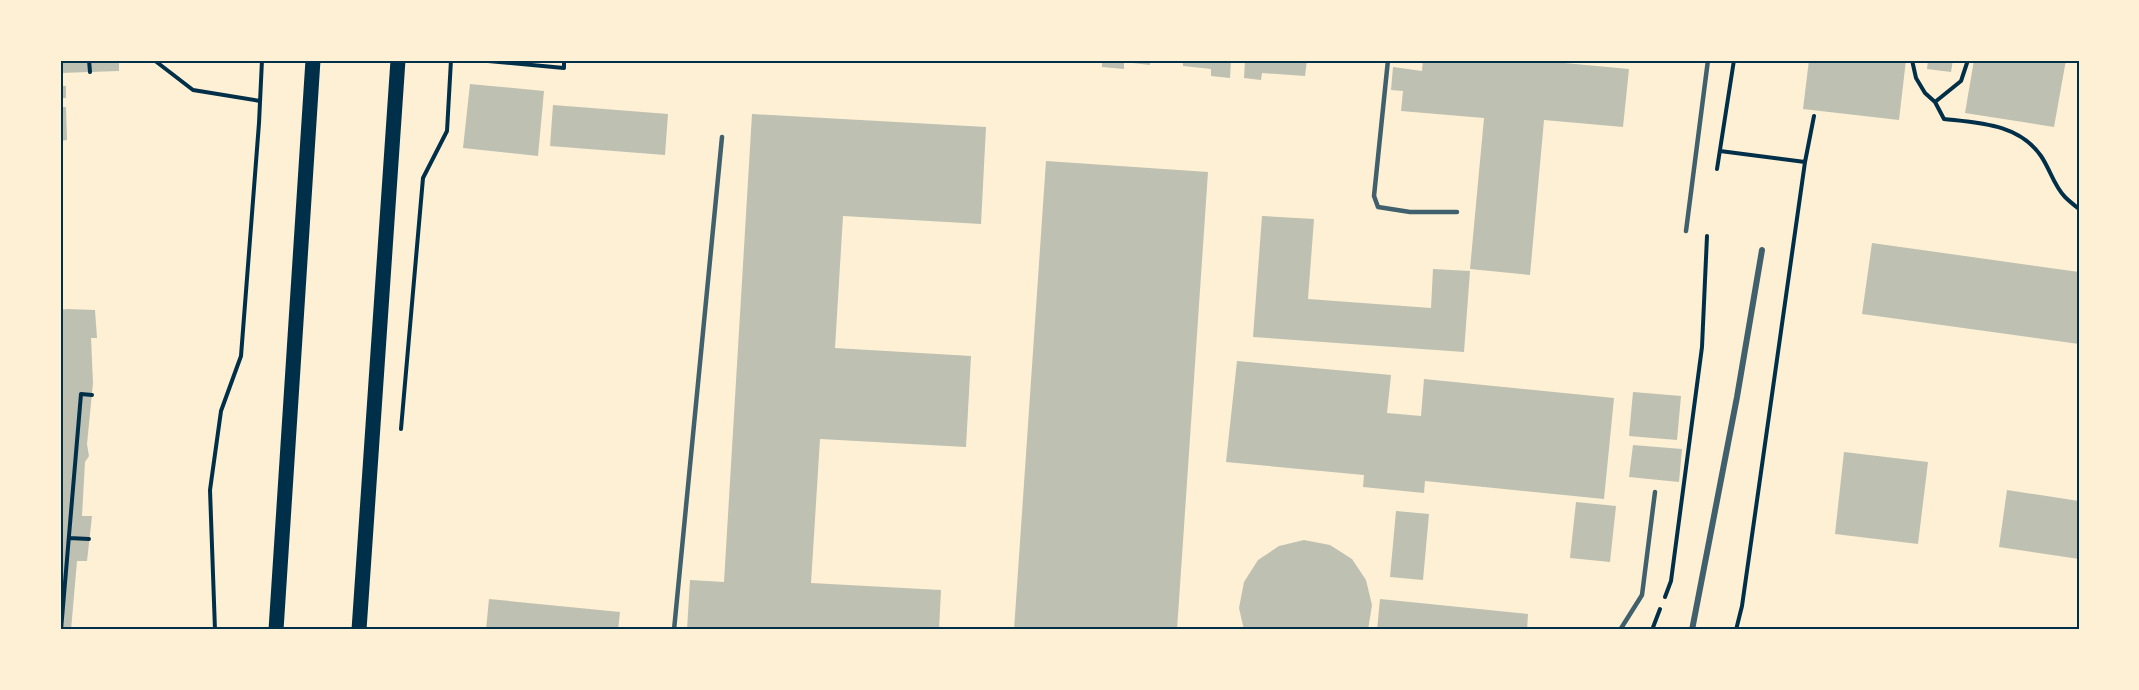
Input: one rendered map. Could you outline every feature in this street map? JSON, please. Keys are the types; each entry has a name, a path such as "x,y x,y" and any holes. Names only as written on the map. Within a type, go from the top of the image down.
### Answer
{"main road":[{"path":"276,630 313,60"},
{"path":"359,630 398,60"}],"street":[{"path":"1692,630 1737,397 1762,250"}],"lane":[{"path":"1388,60 1374,196 1378,207 1410,212 1457,212"},
{"path":"1686,231 1708,60"},
{"path":"674,630 722,136"},
{"path":"1620,630 1642,595 1655,492"}],"path":[{"path":"90,60 90,72"},
{"path":"154,60 193,90 260,101"},
{"path":"215,630 210,490 221,411 241,356 262,60"},
{"path":"400,440 423,178 447,131 451,60"},
{"path":"477,60 564,68 564,60"},
{"path":"1717,174 1734,60"},
{"path":"1912,60 1916,78 1935,102 1944,119 1986,124 2007,129 2024,138 2040,155 2064,195 2079,209"},
{"path":"1935,102 1961,81 1968,60"},
{"path":"1736,630 1743,606 1805,162 1814,116"},
{"path":"1720,151 1805,162"},
{"path":"1652,630 1671,581 1702,347 1708,232"},
{"path":"61,630 81,394 92,394"},
{"path":"69,538 89,539"}],"building":[{"path":"60,60 119,60 119,71 60,73"},
{"path":"1102,60 1164,60 1164,63 1150,62 1150,65 1124,62 1124,69 1102,67"},
{"path":"1170,60 1231,60 1230,78 1211,76 1211,69 1183,66 1183,63 1169,63"},
{"path":"1245,60 1307,60 1305,76 1262,73 1261,80 1244,78"},
{"path":"1423,60 1532,60 1629,69 1623,127 1544,120 1530,275 1470,269 1484,118 1401,111 1403,91 1391,90 1393,67 1422,71"},
{"path":"1809,60 1906,60 1899,120 1803,109"},
{"path":"1928,60 1953,60 1951,72 1927,69"},
{"path":"1974,60 2066,60 2054,127 1965,113"},
{"path":"470,84 544,91 538,156 463,148"},
{"path":"60,86 66,86 63,107 66,107 67,140 60,141"},
{"path":"553,105 668,114 665,155 550,146"},
{"path":"752,114 986,127 981,224 843,216 835,348 971,356 966,447 820,439 811,583 941,590 939,630 687,630 690,580 724,582"},
{"path":"1046,161 1208,172 1177,630 1014,630"},
{"path":"1262,216 1314,219 1308,299 1431,308 1433,269 1470,271 1464,352 1253,337"},
{"path":"1872,243 2079,272 2079,344 1862,314"},
{"path":"60,310 95,310 97,338 91,338 93,383 87,444 89,456 85,462 82,516 92,516 87,561 77,561 71,630 60,630"},
{"path":"1237,361 1391,375 1387,413 1421,416 1424,379 1614,398 1604,499 1425,481 1424,493 1363,487 1364,475 1226,462"},
{"path":"1633,392 1681,396 1677,440 1629,436"},
{"path":"1633,445 1682,449 1679,482 1629,477"},
{"path":"1844,452 1928,462 1918,544 1835,534"},
{"path":"2007,490 2079,501 2079,559 1999,547"},
{"path":"1576,502 1616,506 1610,562 1570,558"},
{"path":"1396,511 1429,514 1423,580 1390,577"},
{"path":"1304,540 1330,545 1352,559 1366,580 1372,605 1368,630 1244,630 1239,608 1244,582 1258,560 1279,546"},
{"path":"489,599 620,612 618,630 486,630"},
{"path":"1380,599 1528,614 1527,630 1377,630"}]}
